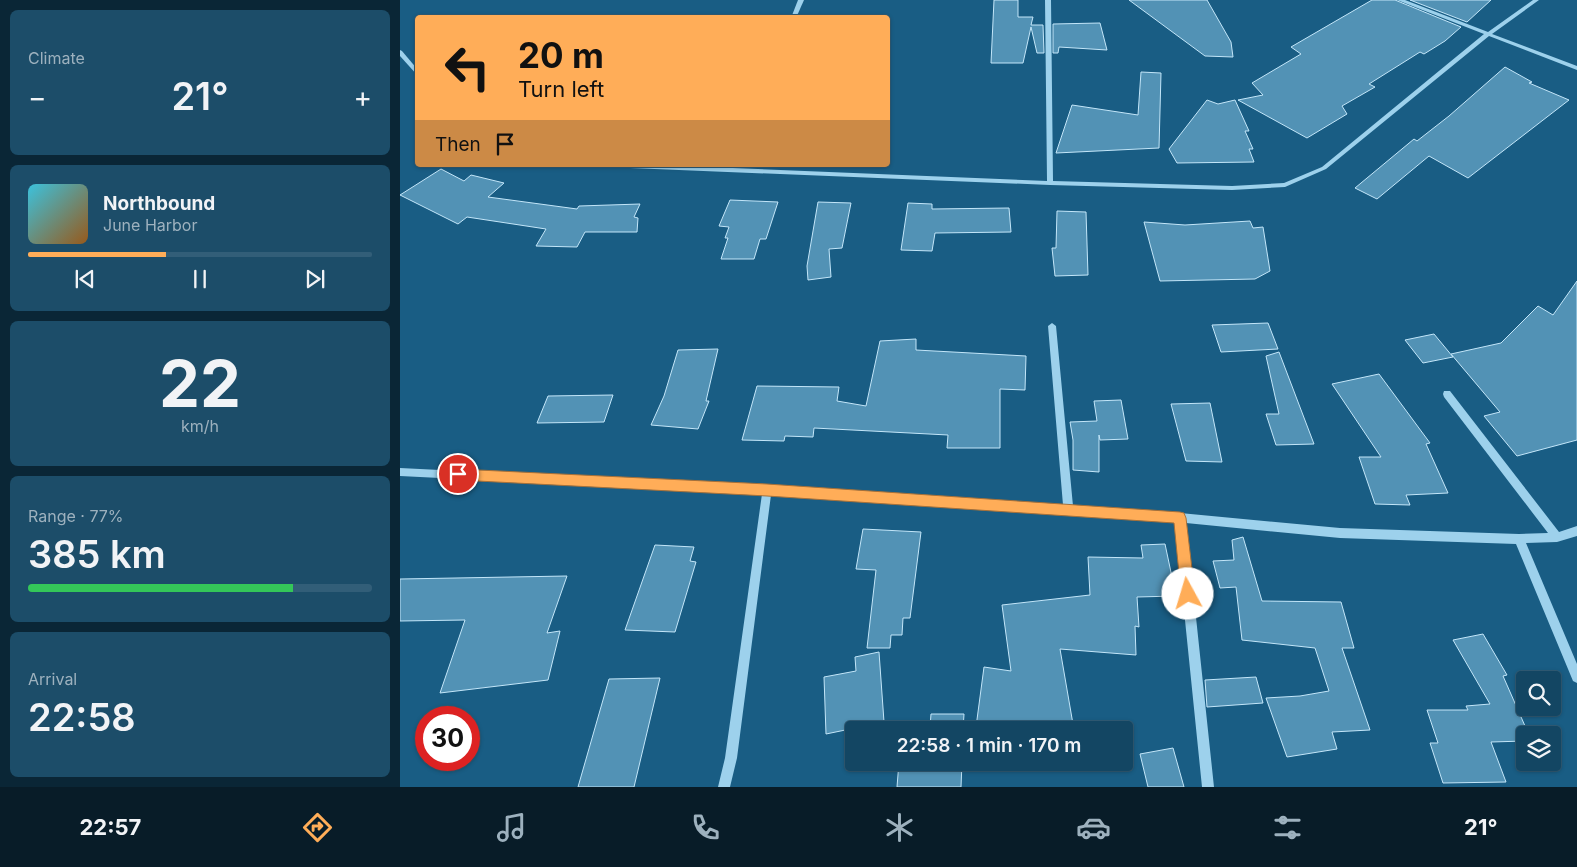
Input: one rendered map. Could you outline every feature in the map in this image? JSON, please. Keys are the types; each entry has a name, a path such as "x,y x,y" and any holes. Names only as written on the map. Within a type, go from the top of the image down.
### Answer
{"street":[{"path":"794,15 801,0"},
{"path":"1048,0 1050,183"},
{"path":"1400,0 1577,68"},
{"path":"726,167 1050,183 1232,188 1286,185 1324,168 1488,34 1536,0"},
{"path":"400,52 415,70"},
{"path":"1052,326 1068,510"},
{"path":"1447,394 1556,537"},
{"path":"400,472 767,490 1180,518 1340,533 1519,539 1556,537 1577,531"},
{"path":"724,787 731,758 767,490"},
{"path":"1180,518 1208,787"},
{"path":"1519,539 1577,677"}],"building":[{"path":"994,0 1018,0 1018,17 1033,17 1031,25 1043,25 1044,53 1037,53 1031,27 1023,63 991,63"},
{"path":"1129,0 1207,0 1231,42 1233,57 1205,56"},
{"path":"1372,0 1395,0 1461,27 1445,41 1424,54 1420,52 1369,84 1375,87 1342,106 1347,114 1307,138 1238,100 1263,95 1252,83 1301,54 1291,47"},
{"path":"1410,0 1491,0 1467,22"},
{"path":"1100,23 1107,50 1059,47 1058,53 1053,53 1053,24"},
{"path":"1505,67 1532,82 1529,83 1569,100 1468,178 1429,156 1377,199 1355,188 1414,139 1417,141 1449,116"},
{"path":"1141,72 1161,73 1159,148 1056,153 1072,105 1138,115"},
{"path":"1207,100 1218,104 1235,100 1249,131 1245,131 1253,149 1249,149 1254,162 1177,163 1169,149"},
{"path":"441,169 464,181 471,175 504,183 488,197 577,209 579,206 640,204 634,217 638,218 637,232 585,232 577,247 536,246 546,229 467,217 458,224 400,195"},
{"path":"730,200 778,202 766,239 760,239 754,259 721,259 728,238 725,238 729,227 719,226"},
{"path":"818,202 851,203 842,248 829,249 831,277 808,280 807,266"},
{"path":"908,203 932,204 932,209 1009,208 1011,232 935,233 932,251 901,250"},
{"path":"1057,211 1086,212 1088,275 1055,276 1052,248 1056,248"},
{"path":"1250,221 1253,228 1263,227 1270,271 1255,279 1160,281 1144,222 1185,225"},
{"path":"1577,281 1577,440 1517,456 1484,416 1500,412 1451,354 1501,343 1538,306 1553,315"},
{"path":"1268,323 1278,349 1221,352 1212,325"},
{"path":"1434,334 1453,357 1423,363 1405,340"},
{"path":"916,339 916,350 1026,356 1025,390 1000,389 1000,448 947,448 948,435 814,428 813,437 785,436 784,441 742,440 757,386 839,387 837,401 866,406 880,341"},
{"path":"718,349 706,401 709,401 698,429 651,425 664,396 678,350"},
{"path":"1279,352 1314,444 1276,445 1266,414 1279,414 1266,356"},
{"path":"1379,374 1430,443 1426,444 1448,493 1406,495 1410,505 1375,504 1359,457 1381,457 1332,384"},
{"path":"613,395 604,422 537,423 548,396"},
{"path":"1121,400 1128,439 1100,440 1099,435 1099,472 1073,470 1073,440 1070,422 1097,421 1094,401"},
{"path":"1210,403 1222,462 1186,461 1171,404"},
{"path":"863,529 921,532 910,618 903,618 902,635 891,635 890,648 867,648 876,570 856,569"},
{"path":"1243,537 1262,601 1341,602 1354,648 1342,648 1370,730 1332,732 1337,749 1287,757 1266,698 1300,696 1329,691 1315,648 1242,640 1236,587 1220,588 1213,561 1234,560 1232,540"},
{"path":"1165,544 1176,596 1137,597 1139,627 1135,626 1136,655 1060,649 1072,721 977,721 984,667 1011,671 1002,605 1090,595 1088,557 1143,558 1141,545"},
{"path":"655,545 694,547 690,561 696,562 675,632 625,630"},
{"path":"567,576 547,633 560,631 548,680 440,693 465,620 400,621 400,579"},
{"path":"1483,634 1507,675 1503,676 1516,706 1516,716 1521,716 1525,726 1516,726 1516,741 1491,742 1506,782 1443,783 1430,743 1438,743 1427,710 1468,710 1466,706 1490,704 1453,640"},
{"path":"879,652 884,721 845,721 845,730 826,734 824,677 856,671 855,657"},
{"path":"1256,677 1263,703 1207,707 1205,680"},
{"path":"660,678 634,787 578,787 609,679"},
{"path":"931,714 964,714 964,721 930,721"},
{"path":"1173,748 1184,787 1148,787 1140,754"},
{"path":"898,771 962,771 961,787 897,787"}],"route":[{"path":"458,474 767,490 1180,518 1188,594"}]}
